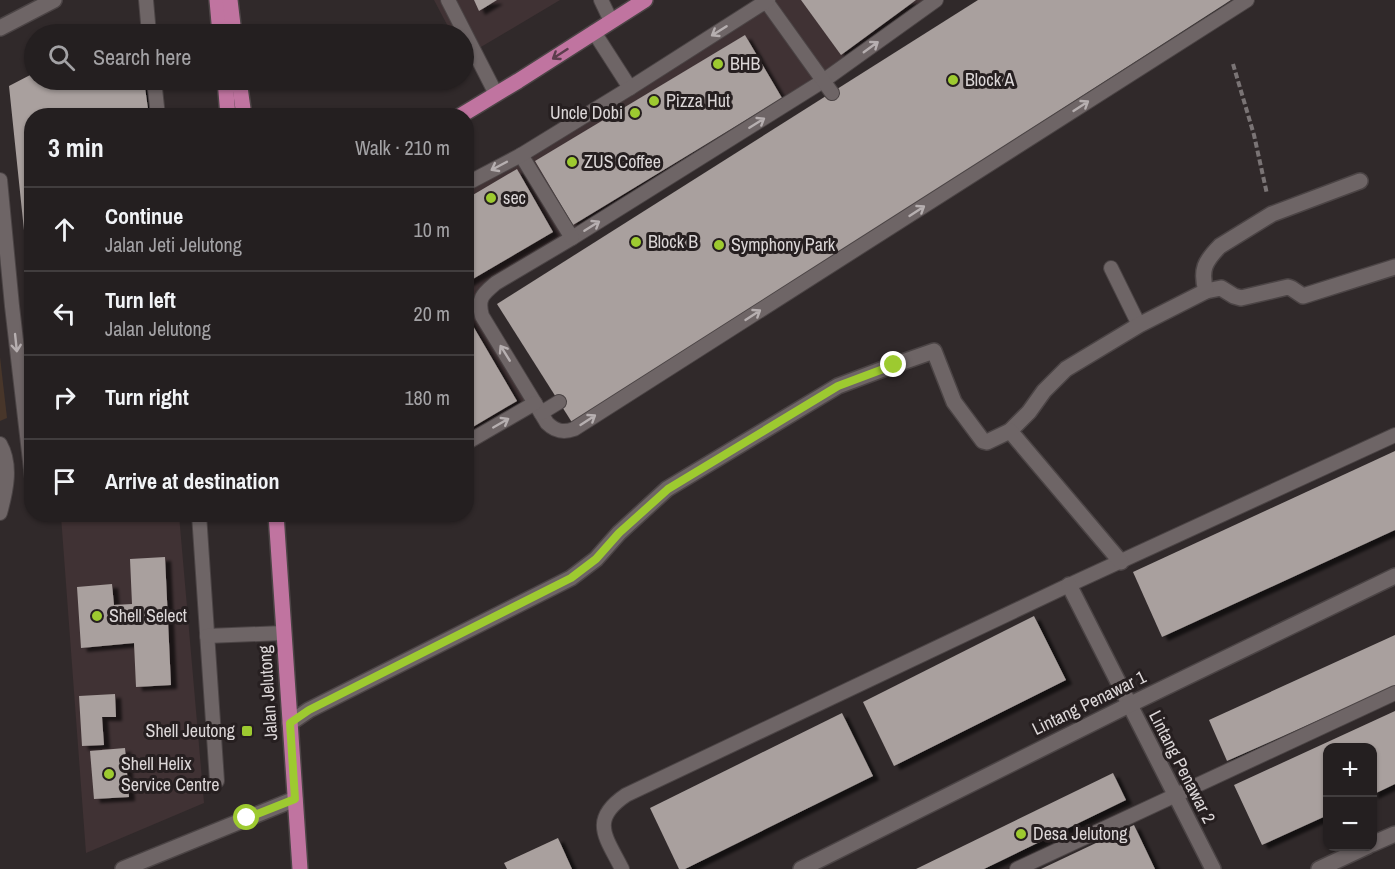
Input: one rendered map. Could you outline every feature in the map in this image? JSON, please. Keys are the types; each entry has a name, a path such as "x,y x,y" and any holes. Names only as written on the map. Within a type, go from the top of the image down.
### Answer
{"main road":[{"path":"217,0 219,24"},
{"path":"230,0 233,24"},
{"path":"472,108 645,0"},
{"path":"226,90 227,108"},
{"path":"240,90 243,108"},
{"name":"Jalan Jelutong","path":"276,522 300,869"}],"street":[{"path":"0,28 54,0"},
{"path":"1206,291 1203,268 1220,246 1272,214 1360,181"},
{"path":"290,723 309,710 571,578 596,559 619,533 668,489 838,386 934,351 954,402 983,441 987,442 1010,431 1066,369 1138,325 1206,291 1221,288 1241,298 1288,287 1303,296 1395,267"},
{"path":"1010,431 1121,562"},
{"name":"Lintang Penawar 1","path":"801,869 1129,705 1395,576"},
{"name":"Lintang Penawar 2","path":"1069,585 1213,869"},
{"path":"123,869 295,799"},
{"path":"1377,842 1395,834"},
{"path":"1319,869 1357,851"}],"lane":[{"path":"146,0 148,24"},
{"path":"448,0 460,24"},
{"path":"601,0 611,21"},
{"path":"936,0 823,81 487,290 480,298 479,307 482,316 553,429 567,432 574,429 1247,0"},
{"path":"474,180 521,155 767,1 832,93"},
{"path":"594,32 630,88"},
{"path":"474,51 496,94"},
{"path":"155,90 157,108"},
{"path":"521,155 572,238"},
{"path":"0,180 4,255 24,416"},
{"path":"1111,268 1138,325"},
{"path":"0,315 12,306"},
{"path":"474,439 538,408 559,402"},
{"path":"622,869 603,832 605,817 613,804 626,795 1069,585 1395,435"},
{"path":"0,444 4,450 8,469 0,513"},
{"path":"8,469 24,470"},
{"path":"200,522 217,781"},
{"path":"207,636 283,633"},
{"path":"1017,869 1395,693"}],"path":[{"path":"1233,64 1254,135 1272,214"}],"shaded area":[{"path":"434,0 560,0 474,51 474,24 447,24"},
{"path":"768,0 936,0 480,298 535,403 474,439 474,180"},
{"path":"0,357 7,418 0,421"},
{"path":"61,522 180,522 204,803 86,853"}],"building":[{"path":"474,0 497,0 479,11"},
{"path":"801,0 916,0 841,55"},
{"name":"Symphony Park","path":"978,0 1231,0 573,424 497,304"},
{"path":"745,35 782,98 573,225 535,161"},
{"path":"24,78 24,90 145,90 148,108 24,108 24,230 9,86"},
{"path":"517,169 553,232 474,278 474,194"},
{"path":"474,328 517,401 474,426"},
{"path":"1395,451 1395,530 1162,637 1133,572"},
{"path":"165,557 171,685 136,687 134,643 81,648 77,587 112,584 114,605 132,604 130,559"},
{"path":"1034,616 1066,680 894,766 863,702"},
{"path":"1395,635 1395,686 1227,761 1209,720"},
{"path":"115,694 116,717 102,717 104,745 82,746 79,696"},
{"path":"1395,711 1395,784 1377,793 1377,743 1325,743"},
{"path":"842,713 873,776 685,869 679,869 650,808"},
{"path":"1323,744 1323,817 1262,845 1234,785"},
{"name":"Shell Helix Service Centre","path":"125,748 129,797 94,799 90,751"},
{"name":"Desa Jelutong","path":"1113,773 1126,800 984,869 916,869"},
{"path":"1134,825 1155,869 1041,869"},
{"path":"558,838 572,869 507,869 504,863"}],"place":[{"name":"BHB","path":"718,64"},
{"name":"Block A","path":"953,80"},
{"name":"Pizza Hut","path":"654,101"},
{"name":"Uncle Dobi","path":"635,113"},
{"name":"ZUS Coffee","path":"572,162"},
{"name":"sec","path":"491,198"},
{"name":"Block B","path":"636,242"},
{"name":"Symphony Park","path":"719,245"},
{"name":"Shell Select","path":"97,616"},
{"name":"Shell Jeutong","path":"247,731"},
{"name":"Shell Helix Service Centre","path":"109,774"},
{"name":"Desa Jelutong","path":"1021,834"}],"route":[{"path":"247,818 295,799 290,723 309,710 571,578 596,559 619,533 668,489 838,386 894,365"}]}
